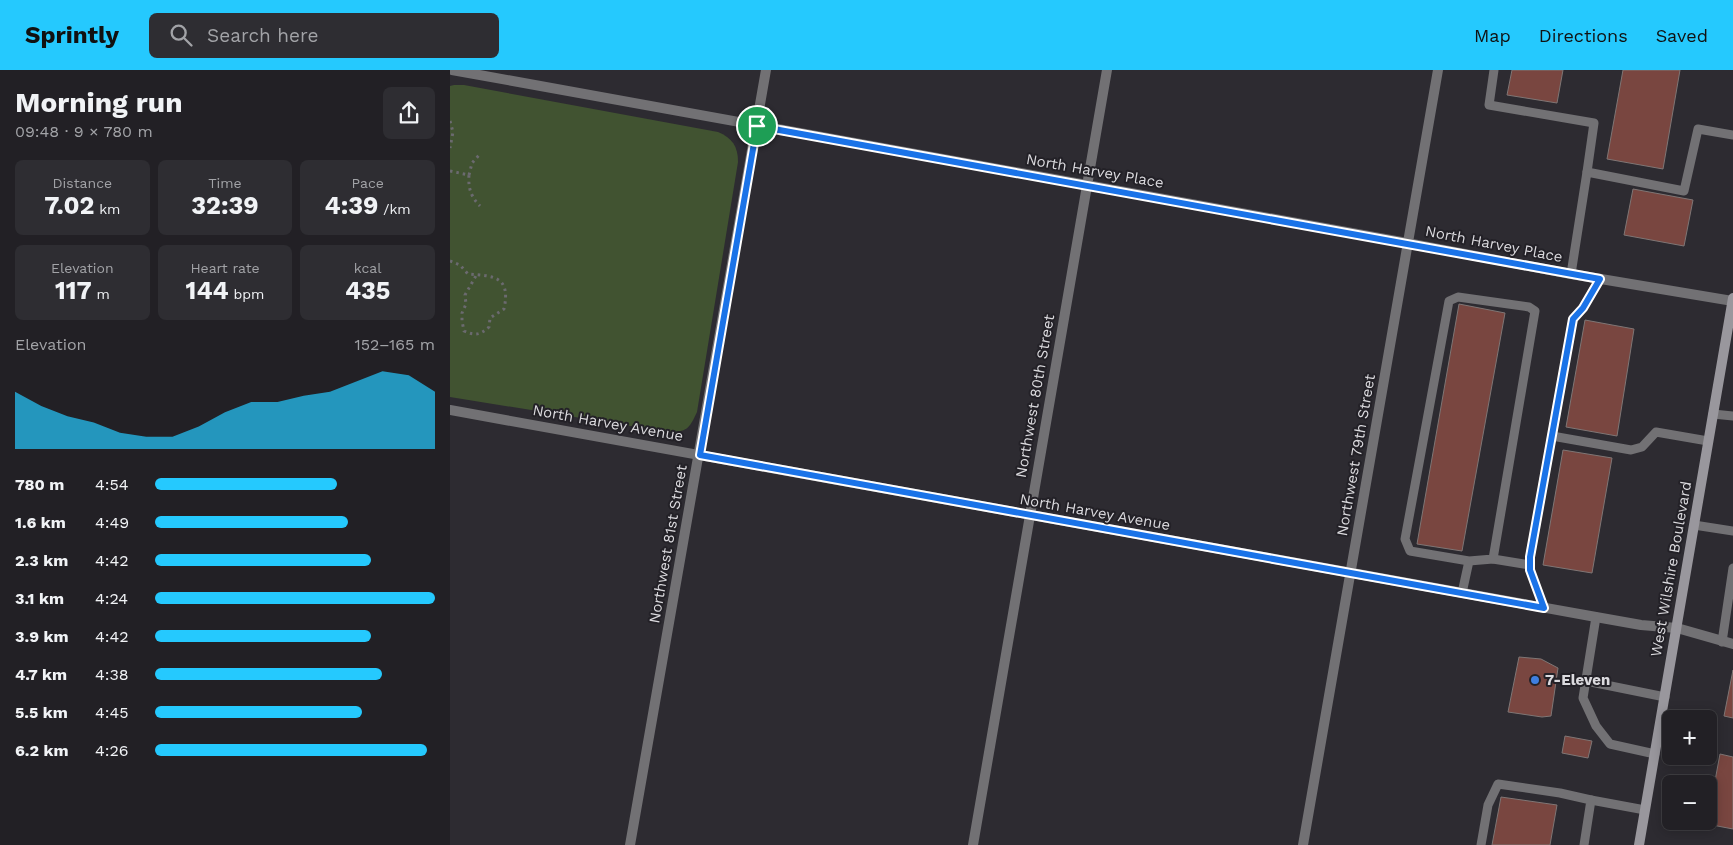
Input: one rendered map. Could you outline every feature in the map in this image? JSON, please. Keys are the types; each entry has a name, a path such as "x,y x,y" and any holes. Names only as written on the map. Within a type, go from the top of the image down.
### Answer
{"main road":[{"name":"West Wilshire Boulevard","path":"1639,845 1733,300"}],"street":[{"name":"North Harvey Place","path":"452,70 1571,274 1733,300"},
{"name":"Northwest 81st Street","path":"630,845 700,455 766,70"},
{"name":"Northwest 80th Street","path":"973,845 1107,70"},
{"name":"Northwest 79th Street","path":"1303,845 1438,70"},
{"name":"North Harvey Avenue","path":"450,410 1544,608 1641,625 1677,628 1733,644"}],"lane":[{"path":"1494,70 1489,105 1594,123 1571,274"},
{"path":"1587,172 1684,191 1698,129 1733,135"},
{"path":"1544,608 1530,570 1530,557 1573,319 1583,308 1600,279"},
{"path":"1493,559 1535,311 1529,307 1458,297 1449,301 1405,539 1410,550 1469,561 1493,559 1530,565"},
{"path":"1713,414 1733,416"},
{"path":"1552,436 1631,450 1642,447 1656,432 1708,441"},
{"path":"1694,525 1733,531"},
{"path":"1462,593 1469,561"},
{"path":"1722,642 1733,568"},
{"path":"1596,617 1583,698 1596,726 1610,744 1655,754"},
{"path":"1586,681 1665,698"},
{"path":"1481,845 1488,805 1498,784 1560,793 1645,810"},
{"path":"1584,845 1591,800"}],"path":[{"path":"450,121 453,132 450,148"},
{"path":"480,154 472,163 468,184 474,200 480,206"},
{"path":"450,171 469,175"},
{"path":"450,261 460,265 468,274 477,274 491,275 499,280 504,287 506,298 504,309 490,318 489,326 482,334 473,335 464,331 462,313 466,304 465,295 477,274"}],"green space":[{"path":"464,85 718,132 733,143 737,151 738,162 697,412 687,428 668,432 450,397 450,86"}],"building":[{"path":"1512,70 1563,70 1557,103 1507,95"},
{"path":"1623,70 1680,70 1663,169 1607,159"},
{"path":"1633,189 1693,200 1684,246 1624,235"},
{"path":"1459,304 1505,313 1462,551 1417,544"},
{"path":"1585,320 1634,329 1617,436 1566,427"},
{"path":"1563,450 1612,458 1592,573 1543,565"},
{"name":"7-Eleven","path":"1519,657 1541,659 1558,668 1551,716 1542,717 1508,712"},
{"path":"1733,670 1733,718 1724,716"},
{"path":"1565,736 1592,741 1588,758 1562,753"},
{"path":"1720,754 1733,757 1733,829 1717,826 1716,775"},
{"path":"1501,797 1557,805 1550,845 1492,845"}],"place":[{"name":"7-Eleven","path":"1535,680"}],"route":[{"path":"757,126 1600,279 1583,308 1573,319 1530,557 1530,570 1544,608 700,455 757,126"}]}
